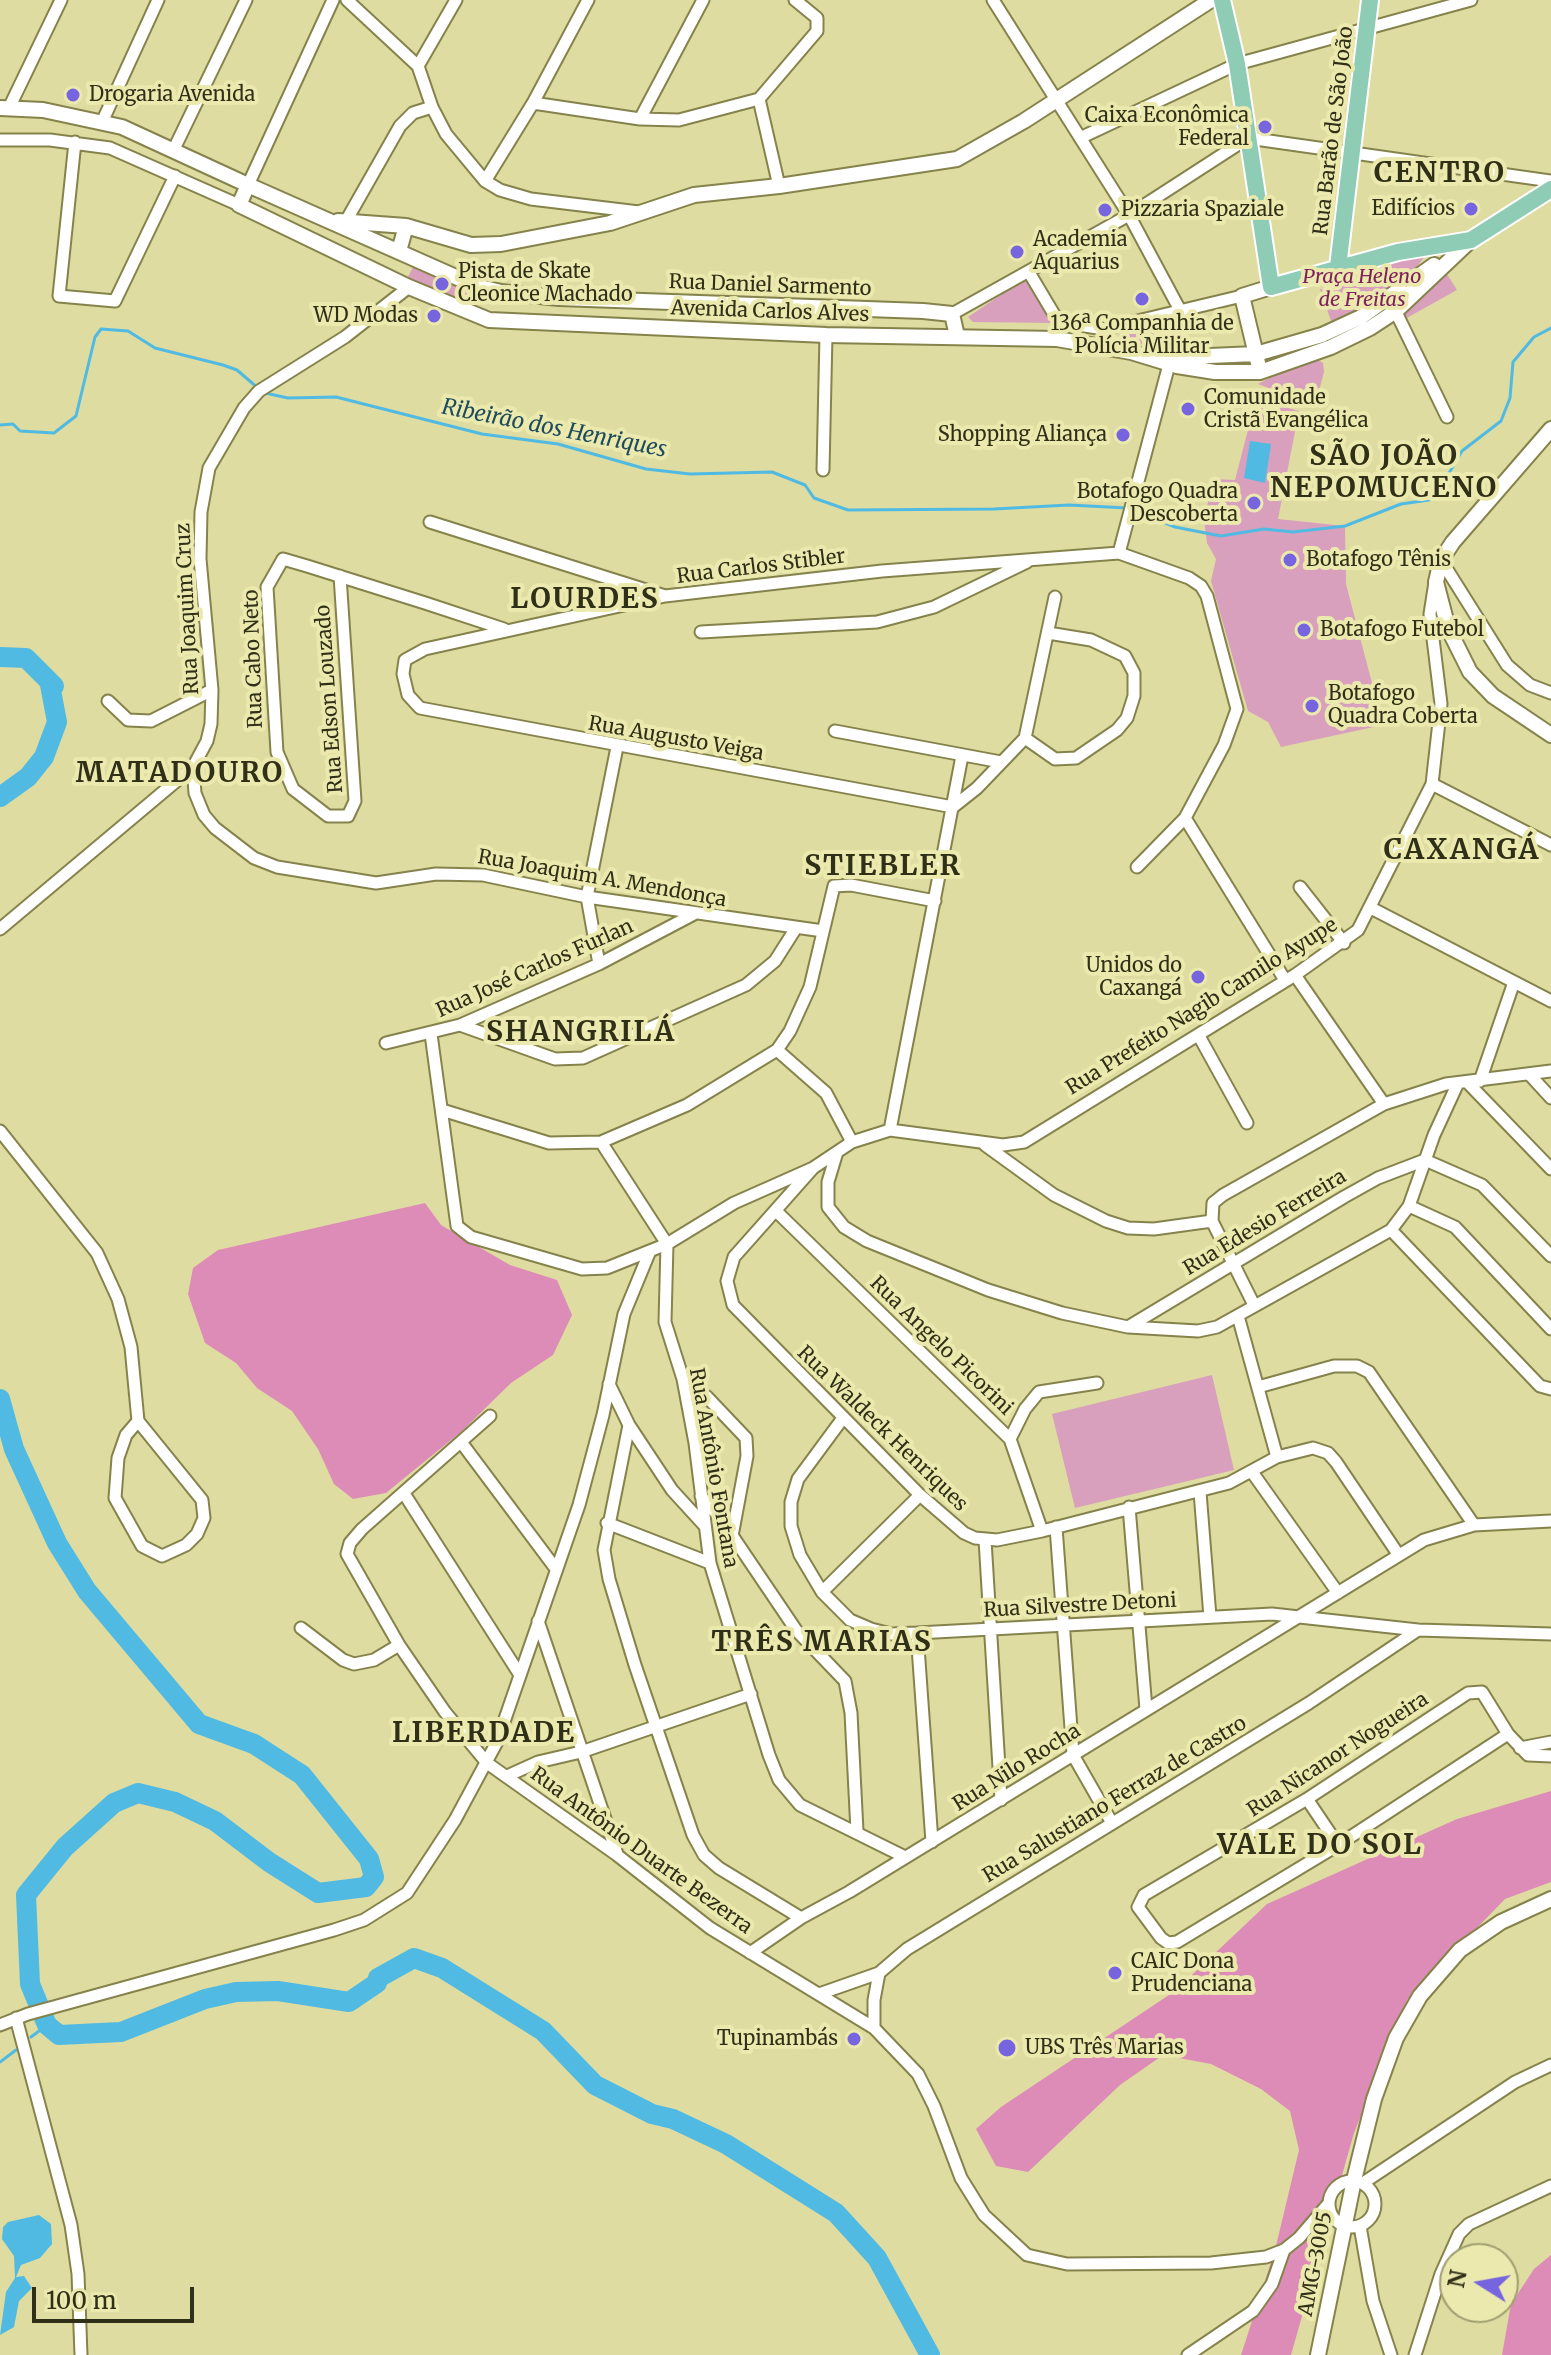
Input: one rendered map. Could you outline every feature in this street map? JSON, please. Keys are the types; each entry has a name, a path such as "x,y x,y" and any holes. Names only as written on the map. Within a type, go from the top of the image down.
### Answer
{"main road":[{"path":"1222,0 1237,64 1271,287"},
{"name":"Rua Barão de São João","path":"1338,267 1370,0"},
{"path":"329,220 406,226 456,241 486,246 580,230 694,195 779,186 957,159 991,142 1200,2"},
{"path":"5,108 103,120 392,248 406,226"},
{"path":"239,205 248,185"},
{"path":"1166,360 1215,372 1260,372 1331,347 1396,311 1450,256 1549,186"},
{"name":"Avenida Carlos Alves","path":"239,205 409,287 489,320 826,335 1057,339 1166,360"},
{"path":"1260,372 1242,296 1398,252 1471,240"},
{"name":"Rua Daniel Sarmento","path":"392,248 476,286 524,295 952,314"},
{"path":"1166,360 1256,354 1396,311"},
{"path":"952,314 957,336"},
{"path":"1551,429 1441,560 1436,582 1448,628 1470,672 1493,696 1551,735"},
{"name":"AMG-3005","path":"1318,2355 1344,2226 1358,2182 1383,2070 1396,2038 1420,1996 1460,1950 1485,1931 1551,1899"}],"street":[{"path":"5,108 61,0"},
{"path":"103,120 158,0"},
{"path":"174,149 246,0"},
{"path":"248,185 333,0"},
{"path":"347,0 418,66 432,107 446,134 485,181 500,190 531,199 640,212"},
{"path":"418,66 456,0"},
{"path":"485,181 533,103 588,0"},
{"path":"640,119 703,0"},
{"path":"533,103 640,119 679,120 759,99 817,31 817,18 795,0"},
{"path":"993,0 1129,215 1181,312"},
{"path":"1080,138 1237,64 1471,0"},
{"path":"759,99 779,186"},
{"path":"346,221 400,126 413,113 432,107"},
{"path":"952,314 1030,274 1248,138 1549,186"},
{"path":"0,140 75,142 110,148 239,205"},
{"path":"75,142 59,296 106,302 118,298 175,176"},
{"path":"1030,274 1050,310 1072,324 1114,329 1242,296"},
{"name":"Rua Joaquim Cruz","path":"0,929 193,767 207,741 212,690 200,559 203,489 209,468 254,397 271,381 345,337 409,287"},
{"path":"1396,311 1447,417"},
{"path":"823,470 826,335"},
{"path":"1137,867 1185,818 1237,709 1233,683 1207,596 1201,586 1119,553 1166,360"},
{"name":"Rua Carlos Stibler","path":"430,522 665,596 882,571 1119,553"},
{"path":"701,632 827,627 908,615 934,607 1035,558"},
{"name":"Rua Cabo Neto","path":"340,576 283,559 271,573 267,607 271,707 280,764 293,789 306,801 328,816 348,816"},
{"path":"1441,560 1507,665 1530,685 1551,693"},
{"path":"340,576 504,630 665,596"},
{"name":"Rua Edson Louzado","path":"340,576 355,801 348,816"},
{"name":"Rua Prefeito Nagib Camilo Ayupe","path":"813,1168 852,1142 890,1130 981,1142 1024,1142 1199,1036 1344,943 1358,930 1432,784 1441,704 1430,614 1436,582"},
{"path":"953,807 1025,738 1055,597"},
{"name":"Rua Augusto Veiga","path":"504,630 409,656 403,666 410,701 420,708 617,747 953,807"},
{"path":"1025,738 1055,759 1076,758 1117,730 1127,718 1134,696 1134,673 1125,656 1091,640 1048,633"},
{"path":"108,701 128,720 151,721 212,690"},
{"path":"835,731 1001,762"},
{"path":"599,964 587,897 617,747"},
{"path":"890,1130 962,756"},
{"name":"Rua Joaquim A. Mendonça","path":"193,767 195,793 204,815 215,828 254,858 277,867 376,883 436,874 483,875 587,897 823,931"},
{"path":"1432,784 1551,845"},
{"path":"1185,818 1290,978 1384,1104"},
{"path":"442,1110 549,1143 601,1142 687,1105 777,1050 801,1011 832,890 837,884 935,901"},
{"path":"1300,887 1344,943"},
{"path":"1371,908 1551,1001"},
{"name":"Rua José Carlos Furlan","path":"386,1043 460,1025 599,964 694,914"},
{"path":"460,1025 555,1059 583,1058 746,985 775,961 796,928"},
{"path":"838,1152 825,1197 832,1217 844,1227 897,1254 988,1290 1062,1313 1128,1327 1198,1331 1238,1316 1391,1230 1409,1206 1425,1160 1468,1082 1514,982"},
{"path":"431,1034 457,1226 471,1237 582,1269 607,1268 667,1244 734,1203 813,1168"},
{"path":"1199,1036 1247,1123"},
{"path":"777,1050 826,1093 852,1142"},
{"path":"1254,1305 1212,1221 1213,1203 1223,1195 1384,1104 1430,1088 1551,1071"},
{"path":"1529,1074 1551,1098"},
{"path":"1468,1082 1551,1169"},
{"path":"0,1131 97,1253 118,1299 131,1347 138,1421 194,1488 205,1510 197,1534 186,1545 162,1556 142,1546 115,1498 118,1458 126,1435 138,1421"},
{"path":"601,1142 667,1244"},
{"path":"981,1142 1054,1195 1106,1221 1128,1228 1154,1229 1212,1221"},
{"path":"1425,1160 1482,1185 1551,1256"},
{"name":"Rua Edesio Ferreira","path":"1128,1327 1378,1178 1425,1160"},
{"name":"Rua Waldeck Henriques","path":"813,1168 734,1257 729,1270 728,1294 739,1314 920,1495 964,1533 985,1540"},
{"path":"1409,1206 1455,1227 1551,1329"},
{"name":"Rua Angelo Picorini","path":"777,1212 1010,1439 1027,1477 1042,1531"},
{"path":"1391,1230 1540,1386 1551,1389"},
{"name":"Rua Antônio Fontana","path":"667,1244 665,1322 683,1379 710,1563 769,1755 789,1794 800,1805 905,1857"},
{"path":"0,2025 55,2006 334,1930 390,1906 407,1893 432,1857 487,1763 579,1505 624,1314 650,1251"},
{"path":"1238,1316 1277,1457"},
{"path":"1258,1387 1334,1366 1357,1366 1369,1372 1474,1525"},
{"path":"683,1379 716,1405 746,1438 747,1456 732,1536"},
{"path":"1010,1439 1025,1409 1039,1392 1097,1383"},
{"path":"609,1384 629,1425 672,1490 704,1525"},
{"path":"490,1416 405,1495 520,1675"},
{"name":"Rua Silvestre Detoni","path":"843,1418 798,1479 791,1502 791,1526 800,1555 822,1592 850,1620 891,1634 1303,1615 1418,1630 1551,1634"},
{"path":"629,1425 604,1550 609,1579 693,1835 704,1855 801,1918"},
{"path":"461,1442 556,1569"},
{"path":"1001,1800 985,1540 1042,1531 1129,1507 1200,1492 1252,1472 1277,1457 1305,1449 1328,1453 1398,1554"},
{"path":"1252,1472 1338,1593"},
{"path":"1200,1492 1210,1617"},
{"name":"Rua Antônio Duarte Bezerra","path":"405,1495 362,1529 350,1543 348,1557 399,1645 445,1712 487,1763 617,1855 710,1928 874,2028 918,2074 934,2106 961,2178 984,2215 1027,2255 1067,2264 1211,2263 1266,2257 1284,2250"},
{"path":"822,1592 920,1495"},
{"path":"701,1496 796,1630 836,1670 848,1690 857,1831"},
{"path":"1129,1507 1146,1709"},
{"name":"Rua Nilo Rocha","path":"750,1953 801,1918 1001,1800 1398,1554 1424,1540 1474,1525 1551,1521"},
{"path":"607,1523 710,1563"},
{"path":"1056,1527 1073,1755 1112,1823"},
{"path":"538,1621 617,1855"},
{"path":"301,1628 343,1660 354,1664 374,1660 399,1645"},
{"name":"Rua Salustiano Ferraz de Castro","path":"879,1973 907,1949 1309,1703 1418,1630"},
{"path":"917,1633 932,1842"},
{"name":"Rua Nicanor Nogueira","path":"1338,1845 1173,1943 1161,1938 1138,1907 1144,1895 1307,1799 1468,1693 1482,1692 1508,1734"},
{"path":"507,1776 538,1762 581,1752 751,1694"},
{"path":"1307,1799 1338,1845 1508,1734 1520,1748 1534,1757 1551,1756"},
{"path":"1520,1748 1551,1742"},
{"path":"819,1994 879,1973 874,2000 874,2028"},
{"path":"22,2016 71,2225 78,2274 81,2355"},
{"path":"1188,2355 1253,2311 1272,2284 1284,2250 1329,2203 1335,2189 1358,2182 1515,2082 1551,2065"},
{"path":"1329,2203 1333,2218 1344,2226 1360,2226 1369,2217 1374,2203 1371,2192 1358,2182"},
{"path":"1415,2355 1441,2274 1459,2234 1469,2224 1551,2186"},
{"path":"1360,2226 1373,2301 1391,2355"}],"green space":[{"name":"Praça Heleno de Freitas","path":"1427,253 1404,285 1369,310 1331,321 1320,289 1328,290 1339,275"},
{"name":"Pista de Skate Cleonice Machado","path":"415,263 480,289 473,305 407,279"},
{"path":"1443,268 1457,290 1403,320 1401,309"},
{"path":"1029,276 1053,323 973,322 968,317"},
{"path":"1181,320 1183,348 1127,343 1126,335"},
{"path":"1312,356 1323,363 1324,372 1320,387 1310,398 1293,397 1258,384"},
{"path":"1256,399 1299,411 1278,519 1345,526 1346,584 1383,725 1281,747 1268,722 1248,711 1211,581 1216,559 1207,543 1204,520 1213,479 1235,480"},
{"path":"1212,1375 1234,1470 1075,1508 1052,1414"}],"shaded area":[{"path":"425,1203 441,1225 510,1265 557,1280 572,1315 553,1355 511,1383 462,1431 386,1493 353,1499 334,1484 318,1449 292,1411 257,1388 236,1363 205,1343 188,1294 193,1268 218,1250"},
{"path":"1551,1791 1551,1882 1505,1899 1407,2000 1354,2133 1291,2355 1241,2355 1275,2250 1299,2150 1290,2111 1261,2089 1211,2064 1163,2055 1120,2085 1028,2172 996,2166 976,2129 1001,2107 1175,1991 1267,1904 1457,1819"},
{"path":"1551,2255 1551,2355 1502,2355 1508,2323 1519,2323 1519,2292 1534,2269"}],"water":[{"path":"1250,441 1271,444 1265,483 1244,478"},
{"path":"39,2215 51,2224 52,2244 40,2258 21,2265 16,2277 24,2276 32,2288 19,2301 14,2327 0,2335 6,2292 15,2278 14,2256 2,2239 3,2227 8,2222"}],"waterway":[{"name":"Ribeirão dos Henriques","path":"1134,510 1175,527 1221,536 1264,529 1293,532 1345,526 1401,504 1429,500 1439,490 1462,451 1501,421 1510,398 1513,362 1534,337 1551,328"},
{"name":"Ribeirão dos Henriques","path":"0,425 13,424 20,431 54,433 76,416 95,337 101,329 128,331 155,348 237,370 259,389"},
{"name":"Ribeirão dos Henriques","path":"265,393 288,398 336,397 482,434 558,444 646,469 690,474 772,472 805,485 814,498 848,510 1069,505 1127,508"},
{"path":"0,657 26,658 54,686 50,685 57,722 44,757 28,777 0,797"},
{"path":"0,1399 14,1449 57,1543 87,1591 199,1724 254,1744 302,1775 369,1859 374,1877 366,1887 318,1893 269,1862 215,1821 175,1802 138,1793 114,1803 65,1847 26,1895 30,1984 47,2025 59,2035 121,2032 205,1999 236,1992 278,1991 349,2002 377,1983 378,1978 414,1958 442,1968 543,2031 595,2085 652,2114 673,2119 726,2144 836,2213 877,2258 930,2355"},
{"path":"31,2037 47,2025"},
{"path":"0,2062 16,2050"}],"place":[{"name":"Drogaria Avenida","path":"73,95"},
{"name":"Caixa Econômica Federal","path":"1265,127"},
{"name":"Edifícios","path":"1471,209"},
{"name":"Pizzaria Spaziale","path":"1105,210"},
{"name":"Academia Aquarius","path":"1017,252"},
{"name":"Pista de Skate Cleonice Machado","path":"442,284"},
{"name":"136ª Companhia de Polícia Militar","path":"1142,299"},
{"name":"WD Modas","path":"434,316"},
{"name":"Comunidade Cristã Evangélica","path":"1188,409"},
{"name":"Shopping Aliança","path":"1123,435"},
{"name":"Botafogo Quadra Descoberta","path":"1254,503"},
{"name":"Botafogo Tênis","path":"1290,560"},
{"name":"Botafogo Futebol","path":"1304,630"},
{"name":"Botafogo Quadra Coberta","path":"1312,706"},
{"name":"Unidos do Caxangá","path":"1198,977"},
{"name":"CAIC Dona Prudenciana","path":"1115,1973"},
{"name":"Tupinambás","path":"854,2039"},
{"name":"UBS Três Marias","path":"1007,2048"}],"district":[{"name":"CENTRO","path":"1440,174"},
{"name":"SÃO JOÃO NEPOMUCENO","path":"1384,473"},
{"name":"LOURDES","path":"585,600"},
{"name":"MATADOURO","path":"180,774"},
{"name":"CAXANGÁ","path":"1462,851"},
{"name":"STIEBLER","path":"883,867"},
{"name":"SHANGRILÁ","path":"581,1033"},
{"name":"TRÊS MARIAS","path":"822,1643"},
{"name":"LIBERDADE","path":"484,1734"},
{"name":"VALE DO SOL","path":"1320,1846"}]}
